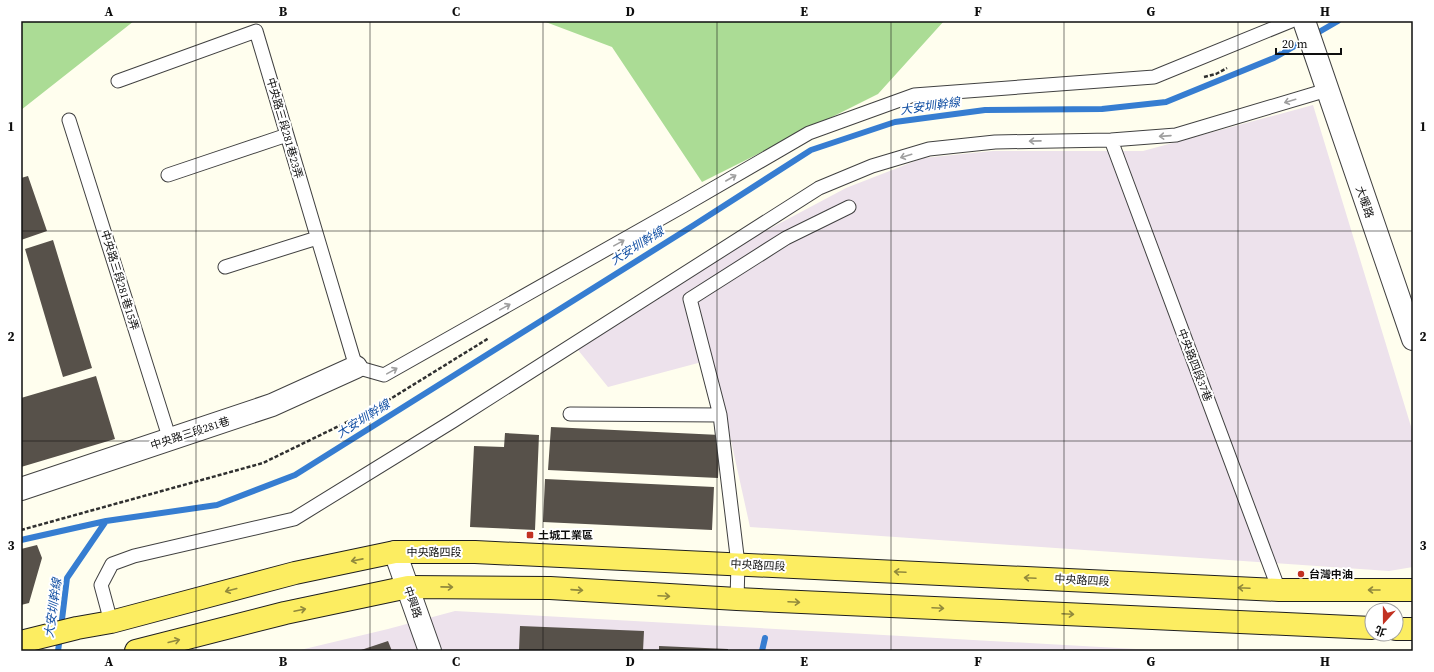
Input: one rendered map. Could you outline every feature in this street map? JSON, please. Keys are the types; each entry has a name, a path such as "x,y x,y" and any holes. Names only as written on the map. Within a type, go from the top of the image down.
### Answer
{"main road":[{"name":"中央路四段","path":"21,642 111,622 295,573 395,552 460,552 1279,590 1413,590"},
{"path":"136,651 285,613 408,587 550,588 737,599 1364,628"}],"street":[{"name":"大暖路","path":"1300,23 1318,64 1413,340"},
{"name":"中央路三段281巷","path":"21,489 272,405 356,367"},
{"name":"中興路","path":"395,552 430,651"}],"lane":[{"path":"356,367 384,375 690,203 809,133 914,95 1154,77 1300,23"},
{"name":"中央路三段281巷23弄","path":"118,82 256,31 356,367"},
{"path":"111,622 101,585 112,564 134,556 294,519 384,465 819,188 872,166 929,149 995,142 1111,140 1176,135 1327,90"},
{"name":"中央路三段281巷15弄","path":"69,120 170,440"},
{"path":"168,175 287,135"},
{"name":"中央路四段37巷","path":"1111,140 1279,590"},
{"path":"737,599 738,564 720,415 690,299 786,238 849,207"},
{"path":"225,267 317,238"},
{"path":"570,414 720,415"}],"path":[{"path":"1201,78 1216,74 1229,67"},
{"path":"21,530 263,463 374,408 490,337"}],"shaded area":[{"path":"1313,105 1413,433 1413,567 1389,571 750,527 713,359 608,387 578,350 754,237 846,188 923,158 993,151 1143,151"},
{"path":"455,611 1172,651 296,651"}],"green space":[{"path":"21,21 134,21 21,110"},
{"path":"543,21 944,21 878,94 702,182 612,47"}],"building":[{"path":"28,176 47,231 21,240 21,178"},
{"path":"53,240 92,368 63,377 25,249"},
{"path":"96,376 115,439 21,467 21,398"},
{"path":"551,427 720,435 718,478 548,470"},
{"path":"505,433 539,435 535,530 470,527 474,446 504,447"},
{"path":"545,479 714,487 712,530 543,522"},
{"path":"37,545 42,558 29,603 21,605 21,549"},
{"path":"520,626 644,631 643,651 519,651"},
{"path":"388,641 392,651 358,651"},
{"path":"659,646 728,649 728,651 659,651"}],"waterway":[{"name":"大安圳幹線","path":"61,628 67,578 106,521 217,505 295,475 811,150 895,122 985,110 1102,109 1166,102 1274,58 1338,21"},
{"path":"21,540 106,521"},
{"name":"大安圳幹線","path":"58,651 60,637"},
{"path":"762,651 765,638"}],"place":[{"name":"土城工業區","path":"530,535"},
{"name":"台灣中油","path":"1301,574"}]}
